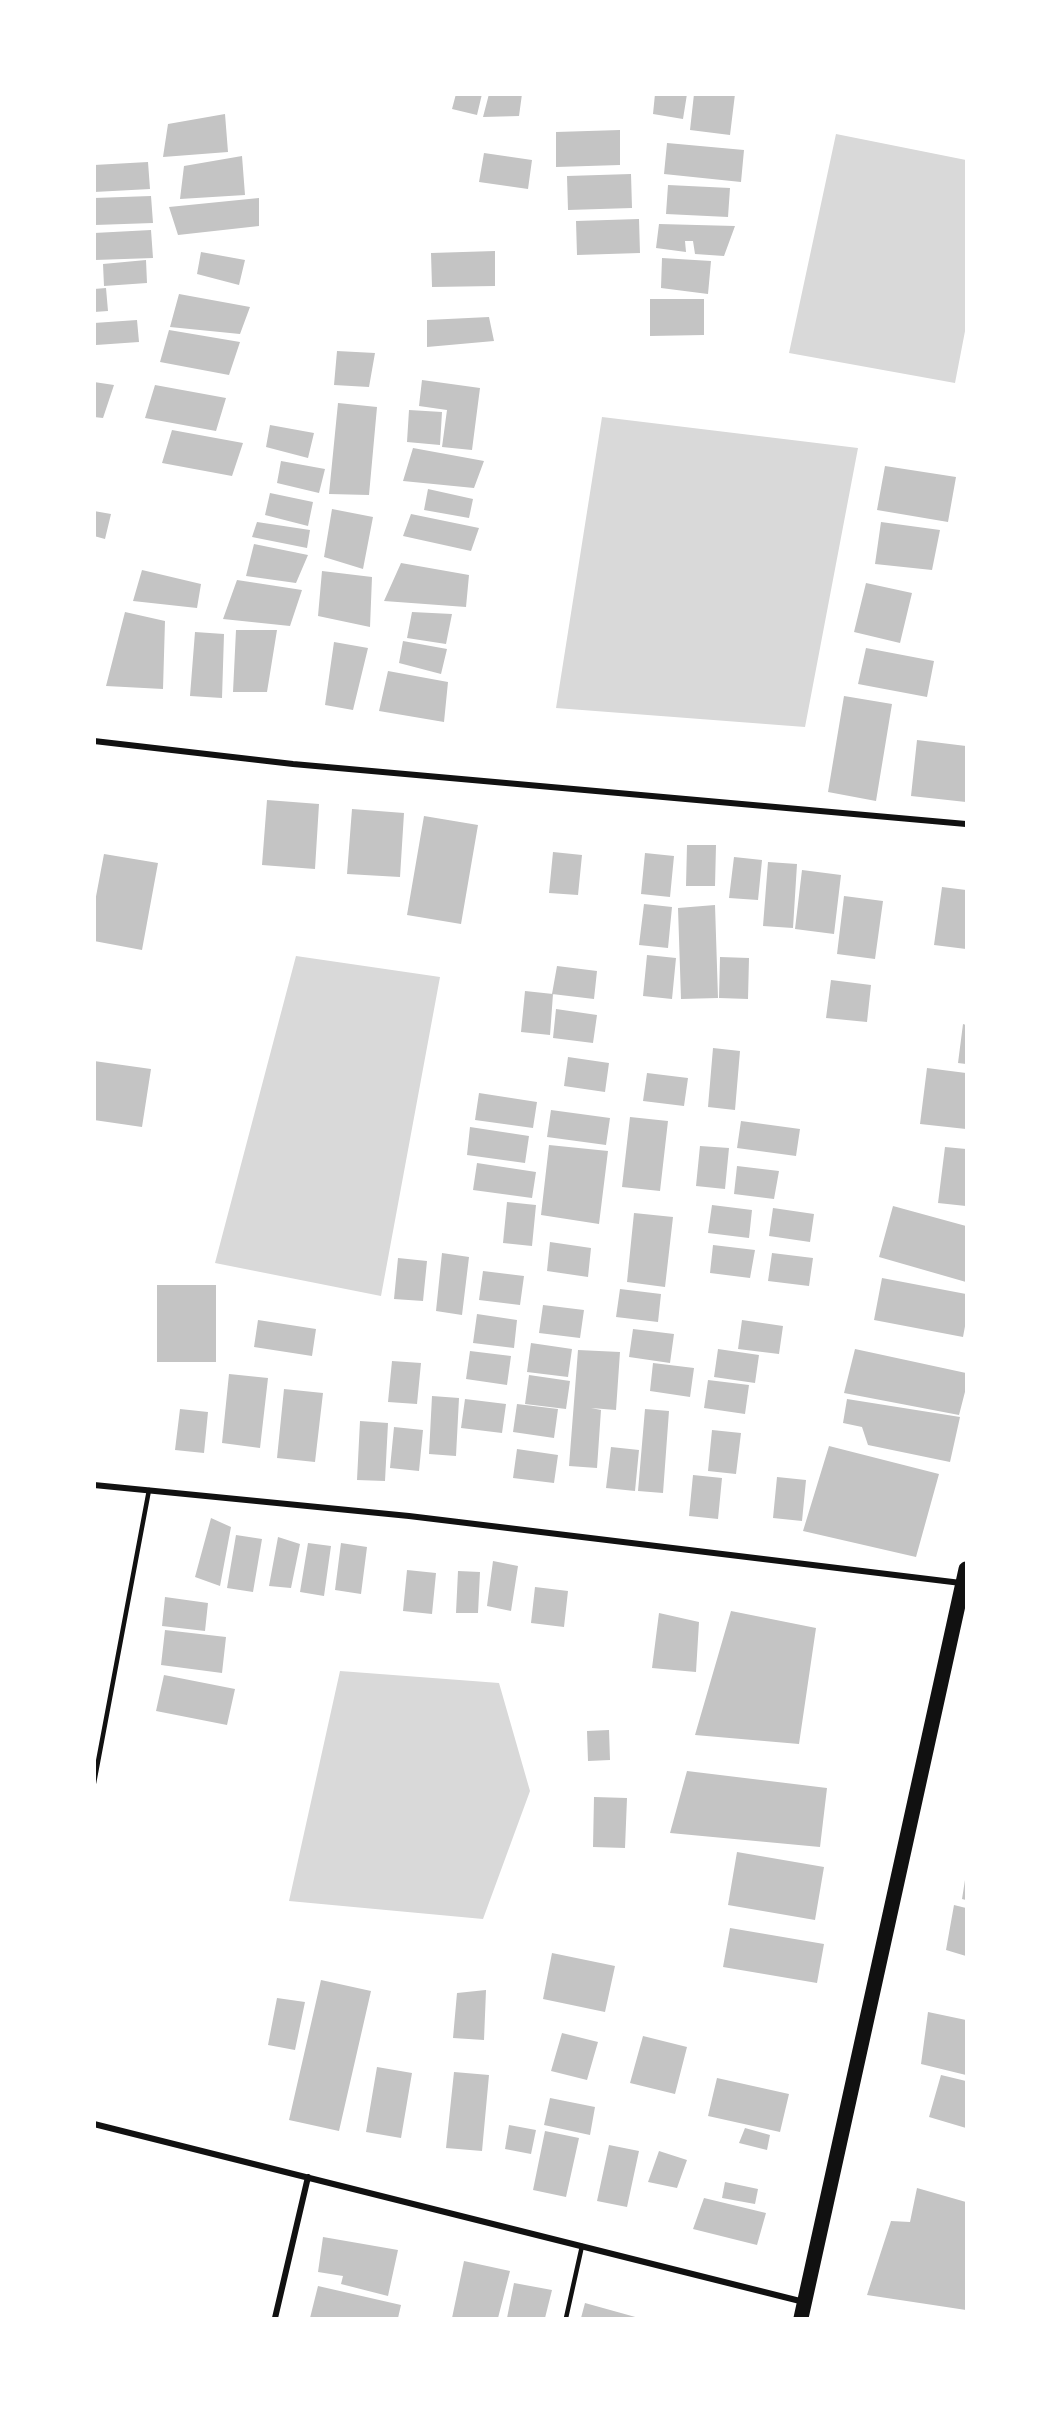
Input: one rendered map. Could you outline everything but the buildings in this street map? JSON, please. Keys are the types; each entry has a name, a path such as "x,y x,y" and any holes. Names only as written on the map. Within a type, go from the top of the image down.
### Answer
{"main road":[{"path":"801,2319 965,1579"}],"street":[{"path":"94,741 293,764 966,824"},
{"path":"94,1485 409,1516 965,1579"},
{"path":"94,2124 804,2302"},
{"path":"275,2319 308,2177"}],"lane":[{"path":"94,1783 149,1490"},
{"path":"566,2319 582,2246"}],"shaded area":[{"path":"836,134 966,160 966,326 955,383 789,353"},
{"path":"602,417 858,448 805,727 556,708"},
{"path":"296,956 440,977 381,1296 215,1263"},
{"path":"340,1671 499,1683 530,1791 483,1919 289,1901"}]}
